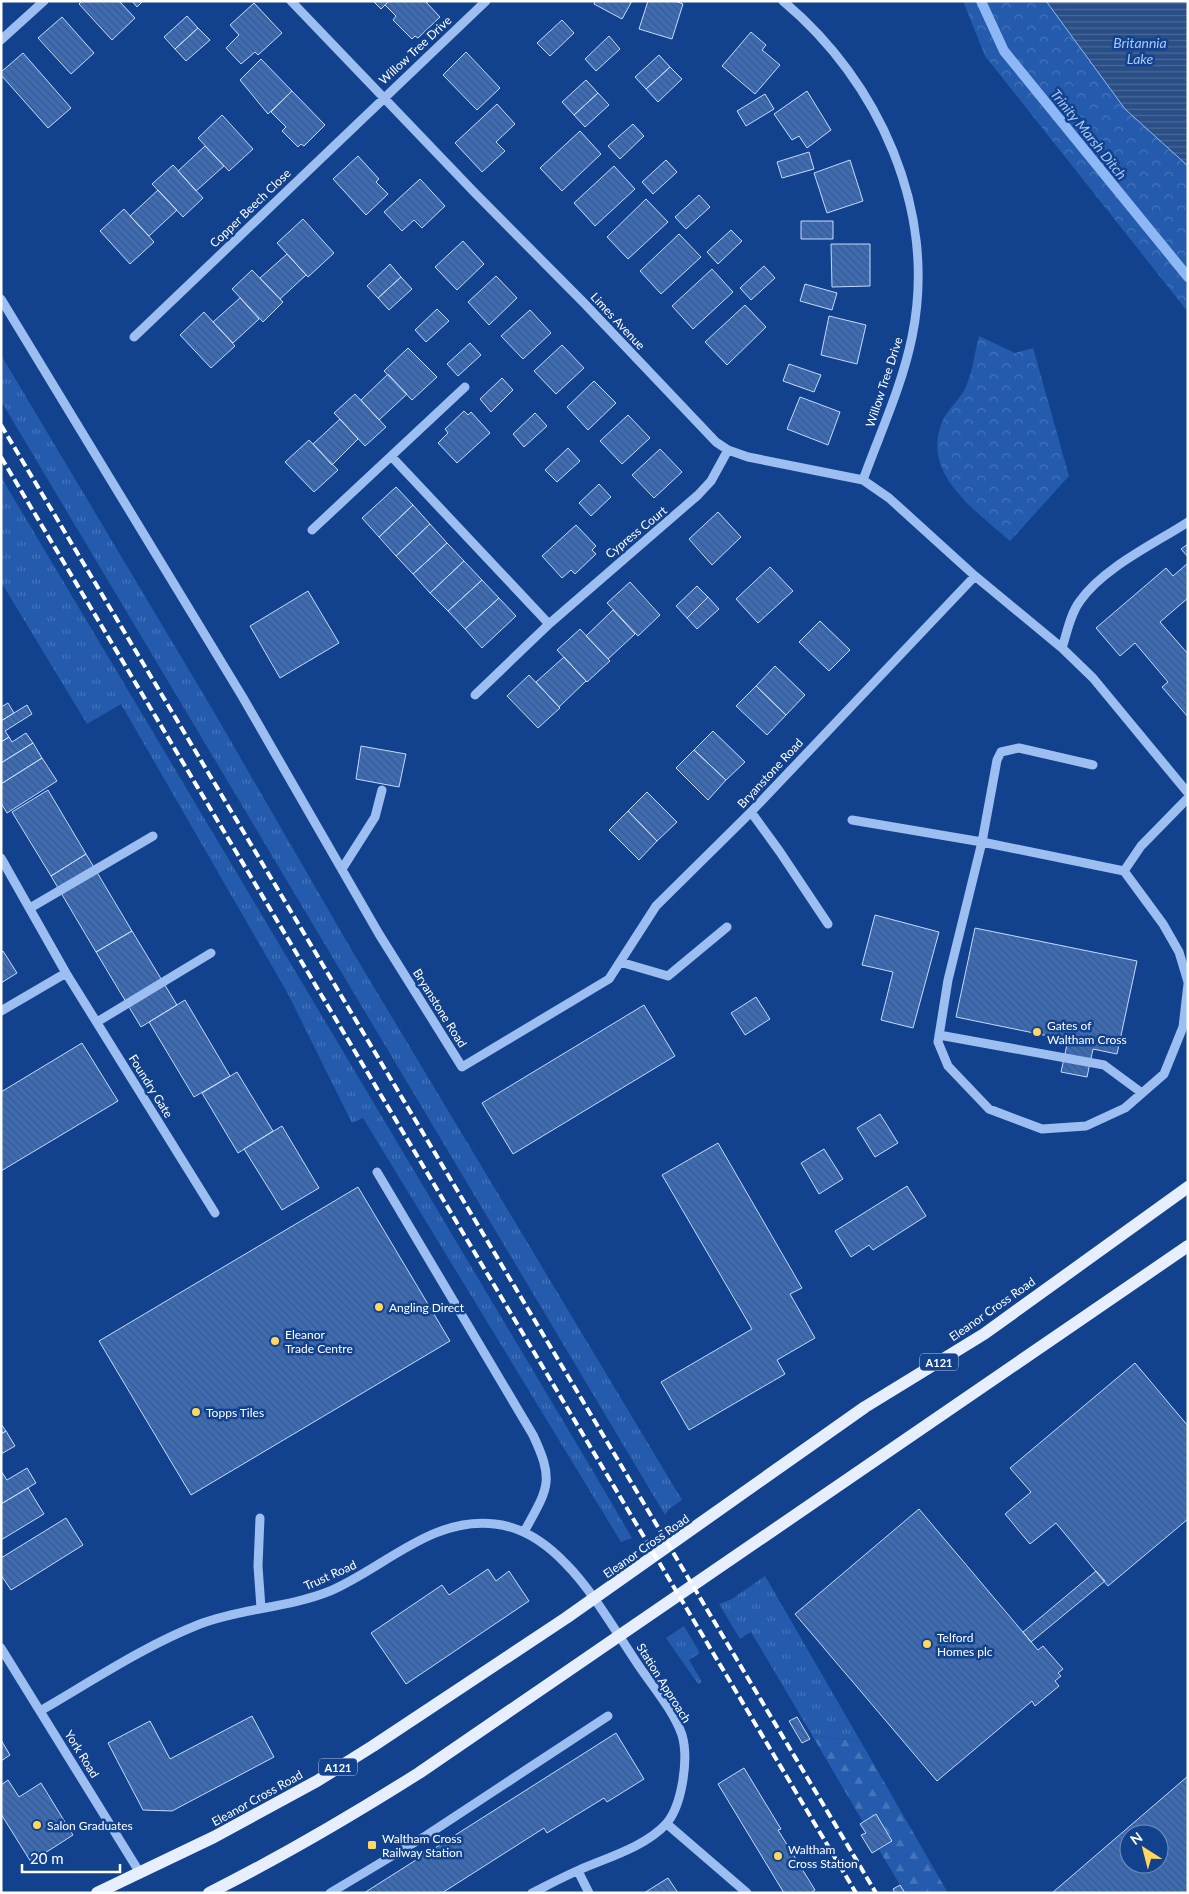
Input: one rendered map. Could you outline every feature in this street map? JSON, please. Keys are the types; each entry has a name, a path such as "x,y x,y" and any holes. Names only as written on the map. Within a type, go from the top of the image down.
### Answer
{"main road":[{"name":"Eleanor Cross Road","path":"97,1893 214,1837 317,1781 374,1746 566,1618 866,1407 984,1334 1188,1186"},
{"path":"212,1892 270,1862 370,1804 592,1655 1188,1246"}],"street":[{"path":"1,40 44,1"},
{"name":"Limes Avenue","path":"291,1 475,193 584,303 705,432 728,450 748,457 863,480 889,498 975,576"},
{"name":"Willow Tree Drive","path":"384,96 486,1"},
{"name":"Willow Tree Drive","path":"783,1 801,16 842,62 878,116 895,152 912,212 918,284 912,338 899,384 863,480"},
{"name":"Copper Beech Close","path":"134,337 384,96"},
{"path":"1,299 242,696 342,869 375,816 382,790"},
{"path":"312,530 465,387"},
{"name":"Cypress Court","path":"475,695 549,624 698,495 711,481 728,450"},
{"path":"391,456 549,624"},
{"path":"1062,648 1078,603 1089,590 1121,564 1188,522"},
{"path":"975,576 1062,648 1093,678 1188,793"},
{"name":"Bryanstone Road","path":"342,869 379,934 462,1067 609,978 656,906 751,812 975,576"},
{"path":"852,820 982,842 1124,871 1163,924 1179,952 1188,983 1183,1027 1164,1074 1125,1108 1086,1126 1042,1129 989,1109 948,1066 938,1042 948,980 982,842 996,760 1001,752 1019,748 1093,765"},
{"path":"1124,871 1141,846 1188,798"},
{"path":"751,812 828,924"},
{"path":"30,908 153,836"},
{"name":"Foundry Gate","path":"1,858 66,973 214,1213"},
{"path":"620,962 668,976 727,927"},
{"path":"97,1022 211,953"},
{"path":"1,1011 66,973"},
{"path":"940,1035 1104,1065 1142,1093"},
{"path":"377,1172 533,1435 544,1458 548,1478 544,1494 524,1532"},
{"path":"260,1518 258,1566 261,1608"},
{"name":"Trust Road","path":"40,1711 182,1632 231,1614 295,1603 331,1590 414,1543 445,1529 467,1523 496,1524 524,1532 541,1542 566,1564 605,1616"},
{"name":"Station Approach","path":"532,1893 636,1846 666,1824 680,1795 686,1764 682,1735 666,1706 605,1616"},
{"name":"York Road","path":"1,1648 140,1873"},
{"path":"330,1893 427,1835 608,1716"},
{"path":"666,1824 747,1893"},
{"path":"578,1871 589,1893"}],"green space":[{"path":"963,1 1188,1 1188,312 985,56"},
{"path":"979,336 1015,353 1033,348 1069,476 1010,541 966,502 954,488 944,472 938,454 938,436 945,416 967,384"},
{"path":"1,355 214,712 351,949 682,1500 669,1509 665,1515 1,401"},
{"path":"1,477 632,1538 621,1542 363,1118 352,1123 287,992 121,704 87,724 1,582"},
{"path":"765,1576 861,1742 812,1735 751,1632 740,1639 719,1604 732,1599"},
{"path":"684,1626 700,1653 689,1660 702,1682 698,1684 666,1638"},
{"path":"812,1735 861,1742 948,1893 905,1893 879,1850 892,1841 876,1814 863,1822"}],"water":[{"name":"Britannia Lake","path":"1046,1 1188,1 1188,166 1125,109"}],"building":[{"path":"82,1 119,1 135,18 112,40 79,4"},
{"path":"132,1 143,1 137,7"},
{"path":"373,1 389,1 381,9"},
{"path":"389,1 425,1 440,17 418,38 415,36 412,39 393,20 396,16 385,5"},
{"path":"595,1 632,1 622,19 594,4"},
{"path":"648,1 675,1 683,4 672,39 639,29"},
{"path":"254,3 282,33 258,55 255,52 241,64 226,48 239,35 230,25"},
{"path":"187,16 198,28 175,49 164,37"},
{"path":"62,17 94,53 71,74 38,38"},
{"path":"562,20 574,33 550,56 537,43"},
{"path":"198,28 210,40 186,61 175,49"},
{"path":"751,32 766,45 762,50 780,65 755,94 722,66"},
{"path":"609,36 620,49 596,71 585,59"},
{"path":"466,52 500,88 477,110 443,75"},
{"path":"23,53 71,108 48,128 1,75 1,72"},
{"path":"659,55 670,67 646,89 635,77"},
{"path":"261,59 292,91 268,114 240,80"},
{"path":"670,67 682,79 658,102 646,89"},
{"path":"586,80 598,93 574,115 562,102"},
{"path":"292,91 325,125 304,146 301,144 298,147 282,131 286,127 271,112"},
{"path":"807,91 831,130 807,148 799,136 792,140 774,114"},
{"path":"598,93 609,105 585,127 574,115"},
{"path":"765,94 774,109 746,126 737,111"},
{"path":"497,104 515,124 496,142 505,151 482,172 455,143"},
{"path":"222,115 253,149 229,171 198,138"},
{"path":"633,124 644,136 620,159 608,146"},
{"path":"580,131 601,154 562,191 540,168"},
{"path":"205,146 224,166 196,191 178,171"},
{"path":"809,152 814,169 782,178 777,162"},
{"path":"358,156 379,179 376,182 388,194 366,215 333,179"},
{"path":"666,160 677,172 653,194 642,182"},
{"path":"850,160 863,201 827,213 814,173"},
{"path":"173,165 203,198 183,217 152,184"},
{"path":"614,166 635,189 595,226 574,203"},
{"path":"420,179 445,206 422,228 414,220 402,231 384,212"},
{"path":"158,190 177,210 149,236 130,216"},
{"path":"699,195 710,207 686,229 675,217"},
{"path":"646,199 668,222 628,259 607,237"},
{"path":"124,209 154,242 130,264 100,231"},
{"path":"303,219 334,253 308,277 277,243"},
{"path":"801,221 833,221 833,239 801,239"},
{"path":"731,230 742,241 718,264 707,252"},
{"path":"679,234 701,257 661,294 640,271"},
{"path":"463,241 484,264 457,290 435,267"},
{"path":"831,244 870,244 870,286 832,287"},
{"path":"287,254 306,275 280,299 260,278"},
{"path":"390,264 401,277 378,298 367,286"},
{"path":"764,266 775,278 751,300 740,288"},
{"path":"712,269 733,292 693,329 672,306"},
{"path":"252,270 283,302 263,322 232,289"},
{"path":"496,276 517,298 489,325 468,302"},
{"path":"401,277 412,289 389,310 378,298"},
{"path":"805,284 837,293 832,310 800,301"},
{"path":"240,298 259,319 233,343 213,322"},
{"path":"745,305 766,327 727,365 705,342"},
{"path":"437,309 449,321 426,342 415,330"},
{"path":"530,310 551,333 523,359 501,336"},
{"path":"204,312 235,346 211,368 180,335"},
{"path":"829,316 866,325 857,364 821,355"},
{"path":"470,343 481,355 458,376 447,364"},
{"path":"562,345 584,368 556,394 534,371"},
{"path":"408,348 437,377 412,400 384,371"},
{"path":"789,364 821,375 814,392 783,381"},
{"path":"388,374 407,394 379,420 361,400"},
{"path":"502,378 513,390 491,412 480,399"},
{"path":"594,381 616,403 588,430 567,407"},
{"path":"355,394 386,427 365,446 334,413"},
{"path":"800,397 840,412 828,445 787,429"},
{"path":"464,411 468,415 471,412 490,433 457,463 438,443 448,433 445,429"},
{"path":"535,413 547,426 524,447 513,434"},
{"path":"628,415 650,438 622,464 600,441"},
{"path":"340,419 358,439 332,465 313,444"},
{"path":"309,440 338,470 314,492 285,462"},
{"path":"568,448 580,461 557,482 545,470"},
{"path":"660,449 682,472 654,498 632,475"},
{"path":"599,484 611,497 591,516 579,503"},
{"path":"396,487 413,505 379,537 362,518"},
{"path":"413,505 430,524 396,556 379,537"},
{"path":"718,512 741,537 712,565 689,539"},
{"path":"430,524 447,543 413,574 396,556"},
{"path":"576,525 596,546 592,550 596,554 575,574 571,570 562,578 542,556"},
{"path":"447,543 464,561 430,593 413,574"},
{"path":"1188,544 1188,557 1181,549"},
{"path":"464,561 482,580 448,611 430,593"},
{"path":"1188,563 1188,598 1160,622 1188,654 1188,717 1162,687 1168,682 1135,643 1120,656 1096,628 1166,568 1173,576"},
{"path":"770,567 793,591 758,623 736,599"},
{"path":"482,580 499,598 465,629 448,611"},
{"path":"630,582 660,615 638,636 607,603"},
{"path":"697,586 708,597 687,618 676,606"},
{"path":"308,591 339,643 280,678 250,626"},
{"path":"708,597 719,609 697,629 687,618"},
{"path":"499,598 516,616 482,648 465,629"},
{"path":"613,610 635,634 608,659 586,636"},
{"path":"820,621 850,650 829,671 799,642"},
{"path":"580,629 610,661 587,682 557,650"},
{"path":"564,657 586,681 559,707 536,682"},
{"path":"775,666 805,695 786,715 756,686"},
{"path":"529,675 560,708 538,728 507,696"},
{"path":"756,686 786,715 767,735 736,706"},
{"path":"8,703 14,713 1,721 1,707"},
{"path":"27,705 32,714 5,731 9,737 1,742 1,721"},
{"path":"713,731 745,762 726,780 694,750"},
{"path":"26,733 33,743 1,763 1,742 9,737 12,742"},
{"path":"33,743 42,758 1,784 1,763"},
{"path":"361,746 406,754 399,787 356,779"},
{"path":"694,750 726,780 708,800 676,768"},
{"path":"42,758 57,781 7,813 1,803 1,784"},
{"path":"48,790 86,854 51,876 12,812"},
{"path":"647,792 677,822 657,841 628,811"},
{"path":"628,811 657,841 639,860 609,830"},
{"path":"86,854 132,931 96,952 51,876"},
{"path":"875,915 939,932 913,1028 881,1020 893,972 862,965"},
{"path":"975,928 1137,961 1117,1054 1093,1049 1087,1077 1061,1072 1068,1040 956,1017"},
{"path":"132,931 177,1005 141,1027 96,952"},
{"path":"3,951 17,973 1,983 1,952"},
{"path":"756,997 770,1019 745,1035 731,1013"},
{"path":"185,1000 230,1076 194,1097 149,1022"},
{"path":"644,1005 675,1056 513,1154 482,1103"},
{"path":"82,1043 118,1101 1,1171 1,1092"},
{"path":"237,1072 273,1131 238,1153 202,1093"},
{"path":"880,1114 898,1143 875,1157 857,1128"},
{"path":"282,1126 319,1188 282,1210 244,1149"},
{"path":"718,1143 802,1288 790,1294 815,1338 777,1360 785,1374 689,1430 661,1382 752,1329 662,1175"},
{"path":"824,1149 843,1179 819,1194 801,1163"},
{"path":"907,1186 926,1216 873,1250 869,1245 851,1257 835,1231"},
{"name":"Eleanor Trade Centre","path":"358,1187 450,1341 191,1495 99,1341"},
{"path":"1135,1363 1188,1426 1188,1519 1108,1586 1056,1523 1030,1544 1005,1514 1031,1492 1010,1468"},
{"path":"1,1424 6,1431 1,1434"},
{"path":"6,1431 15,1446 1,1454 1,1434"},
{"path":"27,1468 36,1483 1,1504 1,1471 7,1480"},
{"path":"28,1488 44,1514 1,1540 1,1504"},
{"name":"Telford Homes plc","path":"919,1509 1038,1650 1043,1646 1063,1669 1058,1673 1061,1676 1055,1681 1059,1686 1035,1706 1032,1701 937,1781 795,1614"},
{"path":"66,1518 83,1545 11,1590 1,1575 1,1558"},
{"path":"488,1569 496,1581 509,1571 529,1601 406,1684 371,1633 442,1585 449,1595"},
{"path":"1096,1571 1105,1581 1031,1642 1023,1632"},
{"path":"252,1716 274,1757 172,1811 143,1810 108,1743 150,1721 170,1759"},
{"path":"797,1717 810,1739 802,1743 789,1721"},
{"path":"616,1733 644,1779 607,1802 604,1798 547,1833 544,1828 442,1893 364,1893"},
{"path":"1,1740 10,1755 1,1761"},
{"name":"Waltham Cross Station","path":"744,1768 781,1829 778,1830 815,1890 811,1893 784,1893 718,1784"},
{"path":"1188,1776 1188,1893 1052,1893 1119,1835 1119,1874 1169,1874 1169,1824 1132,1824"},
{"name":"Salon Graduates","path":"8,1780 19,1797 41,1783 73,1835 31,1862 1,1814 1,1785"},
{"path":"876,1814 892,1841 872,1853 861,1835 866,1833 860,1824"},
{"path":"668,1878 678,1893 644,1893"},
{"path":"900,1885 905,1893 895,1893 893,1889"}],"waterway":[{"name":"Trinity Marsh Ditch","path":"981,1 1004,51 1188,277"}],"railway":[{"path":"1,425 876,1893"},
{"path":"1,457 856,1893"}],"place":[{"name":"Gates of Waltham Cross","path":"1037,1032"},
{"name":"Angling Direct","path":"379,1307"},
{"name":"Eleanor Trade Centre","path":"275,1341"},
{"name":"Topps Tiles","path":"196,1412"},
{"name":"Telford Homes plc","path":"927,1644"},
{"name":"Salon Graduates","path":"37,1825"},
{"name":"Waltham Cross Railway Station","path":"372,1845"},
{"name":"Waltham Cross Station","path":"778,1856"}]}
